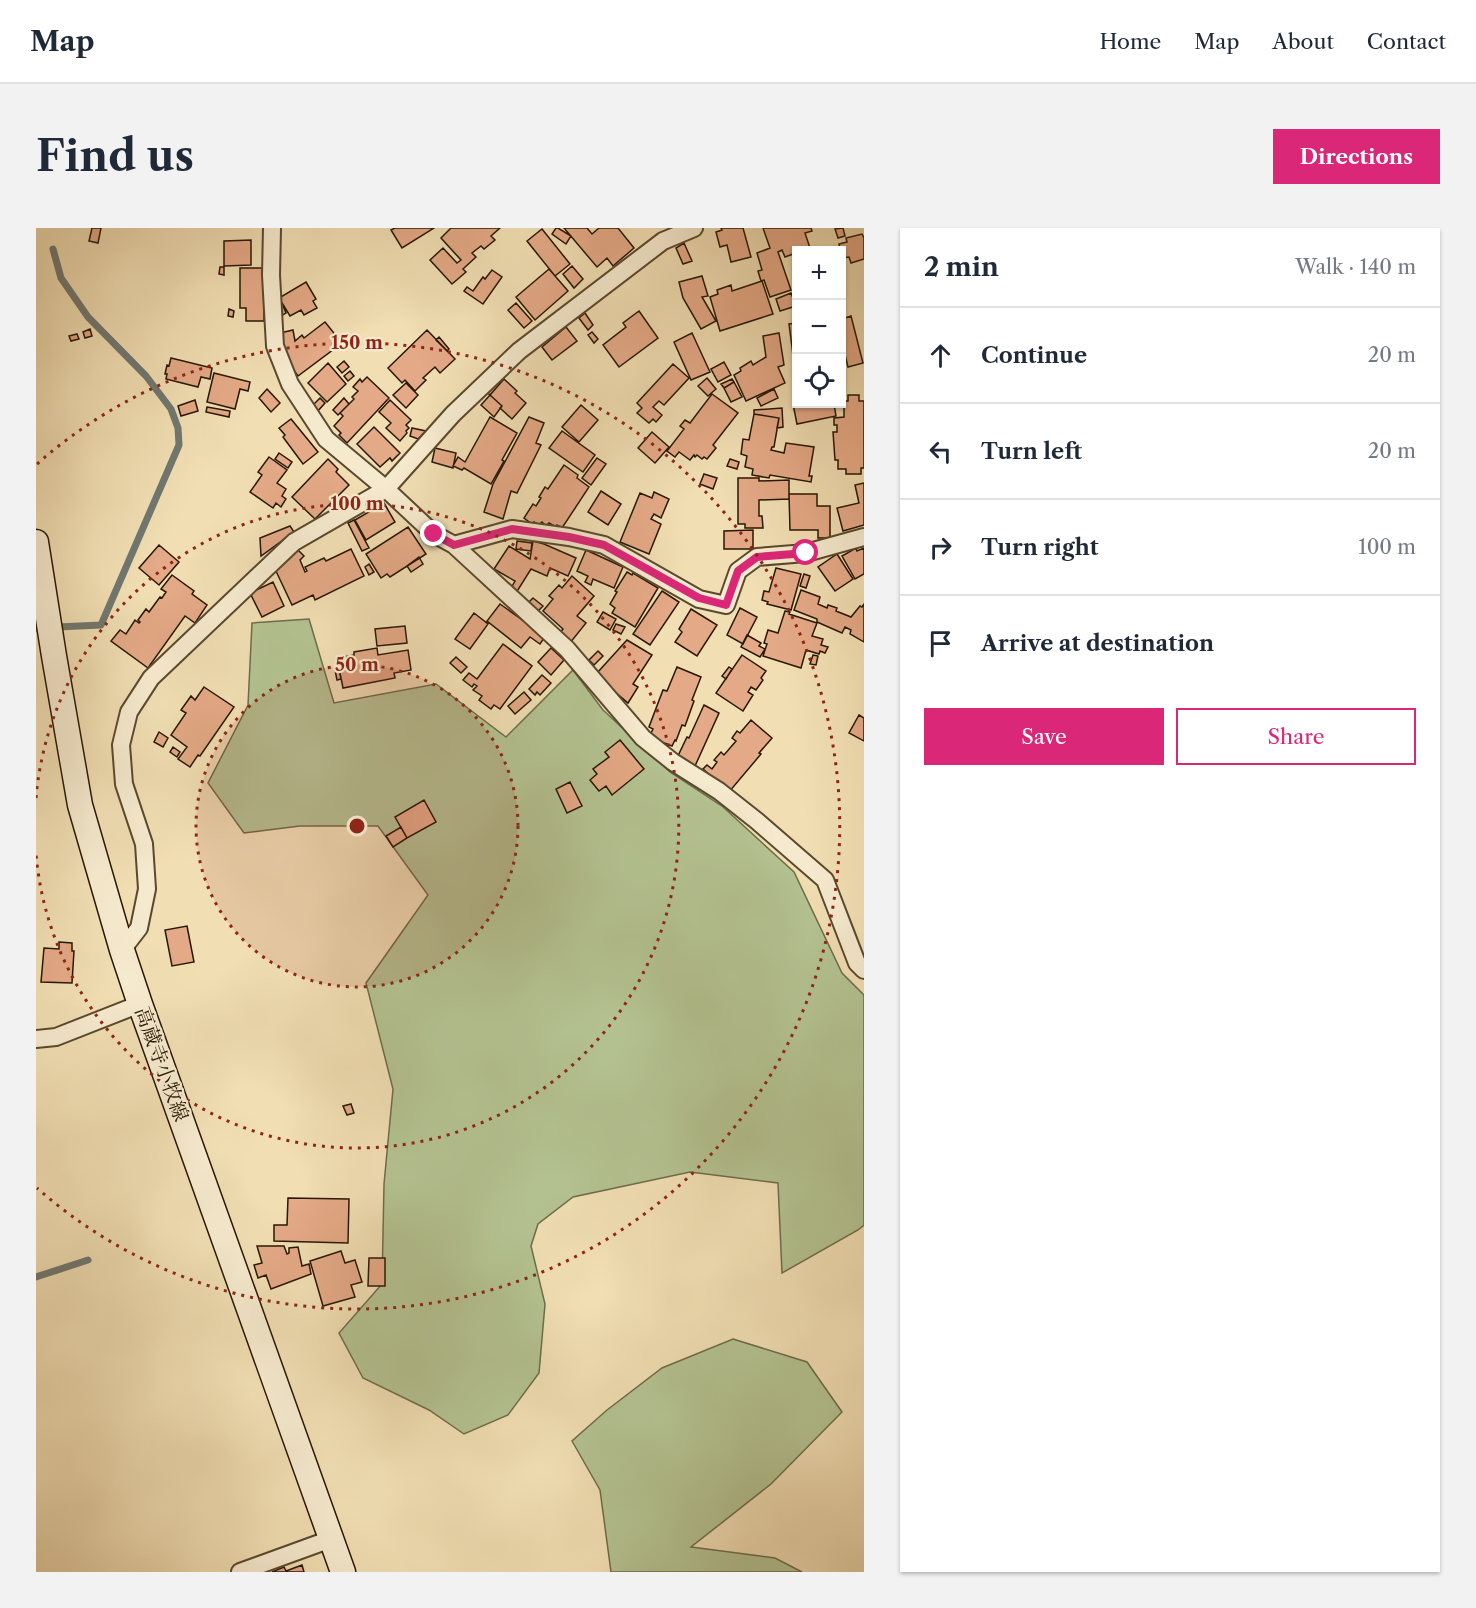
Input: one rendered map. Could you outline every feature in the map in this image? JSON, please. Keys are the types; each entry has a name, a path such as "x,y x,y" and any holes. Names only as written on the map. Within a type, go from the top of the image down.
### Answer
{"main road":[{"name":"高蔵寺小牧線","path":"36,542 80,805 122,950 343,1572"}],"street":[{"path":"272,228 271,275 275,346 290,384 326,439 386,489 434,534 454,545 567,649 643,738 673,762 719,791 825,880 857,963 864,970"},
{"path":"122,950 139,928 147,889 144,844 124,784 121,745 129,712 151,678 294,542 386,489 453,414 519,351 663,241 694,228"},
{"path":"454,545 512,529 569,537 604,545 699,598 726,605 738,571 757,557 806,553 864,537"},
{"path":"36,1039 56,1036 140,1004"},
{"path":"240,1572 331,1539"}],"green space":[{"path":"309,619 334,703 436,684 506,737 573,670 603,710 670,772 722,806 794,872 842,973 864,995 864,1225 782,1273 778,1183 690,1172 573,1197 538,1224 531,1246 545,1304 539,1373 508,1415 464,1434 429,1410 363,1378 339,1333 382,1284 384,1184 393,1089 366,983 428,895 378,826 300,826 244,833 208,783 248,705 252,623"},
{"path":"733,1339 807,1362 842,1412 771,1484 691,1547 775,1558 802,1572 611,1572 600,1490 572,1441 607,1410 662,1368"}],"building":[{"path":"92,228 101,228 98,243 89,241"},
{"path":"395,228 434,228 402,248 391,230"},
{"path":"451,228 500,228 491,236 495,240 484,249 481,246 472,253 476,257 463,269 466,272 452,284 430,260 443,248 457,263 461,260 441,238"},
{"path":"556,228 571,236 566,244 552,234"},
{"path":"564,228 587,228 592,234 599,228 618,228 634,248 613,266 607,258 597,267"},
{"path":"721,228 743,228 751,257 731,262 727,245 720,247 716,232 722,230"},
{"path":"763,228 811,228 812,231 805,233 809,246 792,246 792,254 785,257 782,250 778,252 791,290 770,297 758,271 762,270 757,253 770,248"},
{"path":"843,228 845,236 838,238 835,229"},
{"path":"542,229 570,264 555,276 527,241"},
{"path":"862,234 864,259 851,263 849,257 846,257 846,246 839,246 839,244 847,242 846,238"},
{"path":"251,240 251,265 224,266 224,241"},
{"path":"684,243 692,261 683,264 676,248"},
{"path":"572,266 583,279 574,288 563,274"},
{"path":"220,267 224,267 224,275 219,274"},
{"path":"240,268 264,268 264,321 246,321 246,308 240,308"},
{"path":"549,269 568,291 535,320 516,297"},
{"path":"492,270 502,277 483,304 464,291 467,287 473,291 483,277 485,279"},
{"path":"702,276 708,296 702,297 716,321 701,329 683,298 679,282"},
{"path":"762,281 773,314 720,331 710,297 718,294 717,290 731,285 732,291"},
{"path":"306,282 316,299 313,301 317,308 304,315 301,310 290,316 279,298"},
{"path":"791,293 792,307 780,311 776,299"},
{"path":"281,301 286,313 281,316"},
{"path":"516,303 532,321 524,328 508,310"},
{"path":"229,309 234,311 233,317 228,316"},
{"path":"639,311 658,338 619,367 603,345 626,327 623,323"},
{"path":"585,313 593,325 588,330 579,318"},
{"path":"851,316 863,363 848,367 846,359 846,318"},
{"path":"325,322 342,343 298,376 283,356 280,333 293,330 295,341 302,335 304,338"},
{"path":"789,324 792,324 792,347"},
{"path":"566,327 577,341 552,360 542,347"},
{"path":"90,329 92,336 85,338 83,332"},
{"path":"427,330 455,359 440,373 435,367 423,378 426,380 415,391 405,380 402,383 388,368"},
{"path":"592,332 598,339 594,343 588,335"},
{"path":"692,333 710,372 691,380 674,342"},
{"path":"779,333 784,365 778,367 785,383 746,401 734,375 751,361 753,365 766,357 763,336"},
{"path":"77,334 79,339 71,341 69,336"},
{"path":"439,337 449,349 447,351 436,340"},
{"path":"171,358 212,368 210,379 201,377 198,387 166,379 167,365 169,366"},
{"path":"344,361 349,367 342,373 337,367"},
{"path":"724,362 731,375 718,382 711,369"},
{"path":"328,363 346,384 327,402 308,383"},
{"path":"673,364 689,378 664,405 659,401 653,407 662,415 656,422 653,419 649,423 637,413 642,408 637,403"},
{"path":"350,371 354,376 348,381 344,376"},
{"path":"214,373 250,382 248,391 240,389 235,409 207,402"},
{"path":"367,377 389,398 347,443 334,426 343,416 340,413 354,399 352,397 358,391 353,387 360,379 362,382"},
{"path":"499,377 503,380 490,395 484,390"},
{"path":"707,378 716,389 708,396 698,386"},
{"path":"504,379 526,403 512,419 490,395"},
{"path":"732,379 734,382 724,388 721,384"},
{"path":"734,382 742,397 731,402 724,388"},
{"path":"406,383 418,395 406,408 393,395"},
{"path":"267,389 280,403 271,412 259,398"},
{"path":"774,389 778,398 761,406 757,398"},
{"path":"712,394 738,413 713,445 716,448 707,459 694,455 690,460 679,452 675,457 667,451 684,429 680,426 685,420 690,423"},
{"path":"490,395 502,406 494,417 481,405"},
{"path":"848,395 859,395 859,401 864,401 864,468 861,468 861,474 846,474 846,469 838,469 838,460 835,460 833,432 837,432 837,425 834,425 834,418 844,417 844,408"},
{"path":"320,398 325,403 316,413 311,407"},
{"path":"344,398 349,404 338,415 333,410"},
{"path":"195,400 198,411 181,416 178,406"},
{"path":"390,400 411,420 406,425 409,428 407,433 400,441 386,428 391,423 379,412"},
{"path":"581,405 598,420 579,442 562,427"},
{"path":"207,407 230,411 229,417 206,412"},
{"path":"782,408 783,427 777,428 779,418 754,414 754,410"},
{"path":"794,408 835,408 836,416 797,424"},
{"path":"754,414 779,418 774,447 771,450 784,453 786,443 814,447 809,476 812,476 811,482 770,475 769,478 752,475 753,469 745,467 747,456 741,454 743,439 749,440"},
{"path":"490,417 517,433 491,484 464,468 462,470 453,466 458,457 465,462"},
{"path":"529,417 544,423 536,443 541,445 517,493 511,491 503,519 484,512 493,484"},
{"path":"291,419 318,452 303,464 279,428"},
{"path":"374,427 400,453 392,461 390,458 380,467 357,444"},
{"path":"412,428 426,431 418,439 410,436"},
{"path":"562,431 595,455 583,472 549,448"},
{"path":"652,432 669,447 655,463 638,448"},
{"path":"435,448 456,453 453,468 432,462"},
{"path":"279,453 292,462 288,468 275,459"},
{"path":"269,457 287,470 277,483 286,489 282,496 286,499 281,507 276,503 273,508 250,492 262,475 258,472"},
{"path":"597,458 606,464 591,485 582,478"},
{"path":"328,459 338,469 336,472 349,485 315,519 292,497"},
{"path":"730,459 739,462 737,469 727,466"},
{"path":"564,465 589,487 562,528 549,523 546,526 542,522 539,525 534,522 532,524 524,518 533,504 536,506 545,487 548,489"},
{"path":"704,474 717,478 713,489 700,484"},
{"path":"738,478 759,478 759,481 789,480 789,499 759,500 759,516 762,516 763,528 745,528 745,524 738,524"},
{"path":"864,483 864,525 843,531 837,508 859,503 855,485"},
{"path":"601,491 621,504 608,525 588,512"},
{"path":"654,492 669,499 661,518 654,514 651,519 661,524 649,554 620,542 640,493 652,498"},
{"path":"789,494 817,494 817,506 830,506 830,538 818,538 818,530 790,530"},
{"path":"384,503 395,522 366,540 355,520"},
{"path":"354,520 369,548 362,551 348,523"},
{"path":"290,526 294,532 261,556 260,538"},
{"path":"408,527 426,554 390,577 387,574 381,578 366,554"},
{"path":"753,530 753,549 724,549 724,531"},
{"path":"517,541 532,543 531,551 516,549"},
{"path":"533,541 576,558 568,576 550,568 547,576 531,569 516,593 510,590 515,581 494,569 509,546 530,559"},
{"path":"159,545 179,562 159,585 139,568"},
{"path":"856,548 857,551 864,548 864,574 855,579 842,556"},
{"path":"297,549 304,556 300,560 305,572 307,571 305,567 324,558 326,561 351,549 364,576 315,600 313,595 292,605 275,569"},
{"path":"586,550 623,567 614,588 593,579 591,585 585,582 588,576 577,571"},
{"path":"837,554 853,579 835,591 818,567"},
{"path":"419,557 423,564 411,572 407,566"},
{"path":"369,564 374,572 369,575 365,567"},
{"path":"776,568 801,574 791,610 767,604 768,602 762,600 764,591 769,592"},
{"path":"627,572 632,575 633,573 658,588 635,627 612,613 615,608 610,604"},
{"path":"804,574 810,576 806,588 800,586"},
{"path":"172,575 194,591 192,594 207,605 195,623 185,616 148,668 111,641 120,630 126,634 135,620 140,622 138,620 146,609 149,612 160,597 162,598 166,592 161,589"},
{"path":"572,576 594,596 577,616 586,623 570,643 559,634 563,629 543,611 553,599 549,596 559,585 562,588"},
{"path":"273,582 284,606 262,617 250,593"},
{"path":"801,590 820,597 818,604 827,608 828,605 837,608 836,611 851,617 864,604 864,642 850,634 851,630 845,627 842,633 817,622 817,619 794,610"},
{"path":"662,591 679,602 650,645 633,634"},
{"path":"533,598 543,606 536,613 527,604"},
{"path":"500,604 544,638 540,644 530,637 521,648 487,621"},
{"path":"740,608 757,617 743,644 727,635"},
{"path":"691,609 717,625 697,656 675,642 682,632 679,629"},
{"path":"785,611 817,623 812,636 823,639 821,645 828,647 825,653 820,651 819,654 806,650 801,668 763,656 768,630 778,633"},
{"path":"603,612 616,619 610,630 597,622"},
{"path":"474,613 488,624 470,649 455,639"},
{"path":"616,624 625,627 621,634 613,630"},
{"path":"405,626 407,643 377,646 375,629"},
{"path":"747,635 761,643 759,646 765,649 760,657 741,647"},
{"path":"627,640 652,655 633,684 638,687 628,703 597,673"},
{"path":"503,644 532,666 500,709 494,705 491,709 479,700 482,696 473,690 477,686 474,684 472,687 463,680 469,673 477,679"},
{"path":"377,648 378,655 408,650 411,670 394,673 395,678 343,688 337,658"},
{"path":"551,648 564,660 551,675 538,662"},
{"path":"598,651 603,656 594,665 589,660"},
{"path":"742,655 766,671 756,690 751,687 748,692 753,695 743,711 716,693"},
{"path":"813,655 818,656 816,665 810,664"},
{"path":"456,657 467,667 461,673 450,663"},
{"path":"677,667 701,677 685,726 682,725 672,746 649,737 653,729 649,727 663,690 667,691"},
{"path":"729,667 732,669 726,679 722,676"},
{"path":"339,669 341,679 337,680 335,670"},
{"path":"542,675 551,683 540,695 537,692 535,695 529,689"},
{"path":"204,687 234,707 190,767 178,759 187,747 171,735 186,713 181,710 191,696 195,700"},
{"path":"524,692 531,700 515,714 508,706"},
{"path":"704,705 719,713 695,766 677,758"},
{"path":"859,715 864,718 864,741 849,733"},
{"path":"751,720 772,738 729,792 703,769 707,765 712,769 717,762 714,760 721,752 724,755 736,741 732,738 737,731 740,733"},
{"path":"159,732 168,738 163,747 154,742"},
{"path":"620,740 644,769 612,795 606,786 599,791 590,780 597,774 593,769 609,757 605,752"},
{"path":"173,747 180,752 177,757 170,752"},
{"path":"570,782 582,806 567,813 556,789"},
{"path":"424,800 436,822 407,838 395,817"},
{"path":"401,827 407,838 393,847 386,836"},
{"path":"187,926 194,962 172,966 165,930"},
{"path":"59,942 72,943 72,951 74,951 72,983 41,982 44,948 59,949"},
{"path":"351,1104 354,1113 347,1115 343,1106"},
{"path":"288,1198 349,1199 348,1243 274,1241 274,1225 287,1225"},
{"path":"257,1246 284,1246 287,1254 289,1248 298,1247 302,1266 309,1264 311,1274 271,1289 266,1275 258,1278 254,1265 262,1263"},
{"path":"341,1251 345,1263 355,1260 362,1282 351,1285 355,1297 323,1306 310,1261"},
{"path":"369,1258 385,1258 385,1286 368,1286"},
{"path":"302,1565 304,1572 272,1572 284,1567 286,1571"}],"waterway":[{"path":"36,628 101,625 179,445 178,428 171,409 146,376 88,317 61,278 53,249"},
{"path":"36,1277 88,1260"}],"route":[{"path":"434,534 454,545 512,529 569,537 604,545 699,598 726,605 738,571 757,557 806,553"}]}
